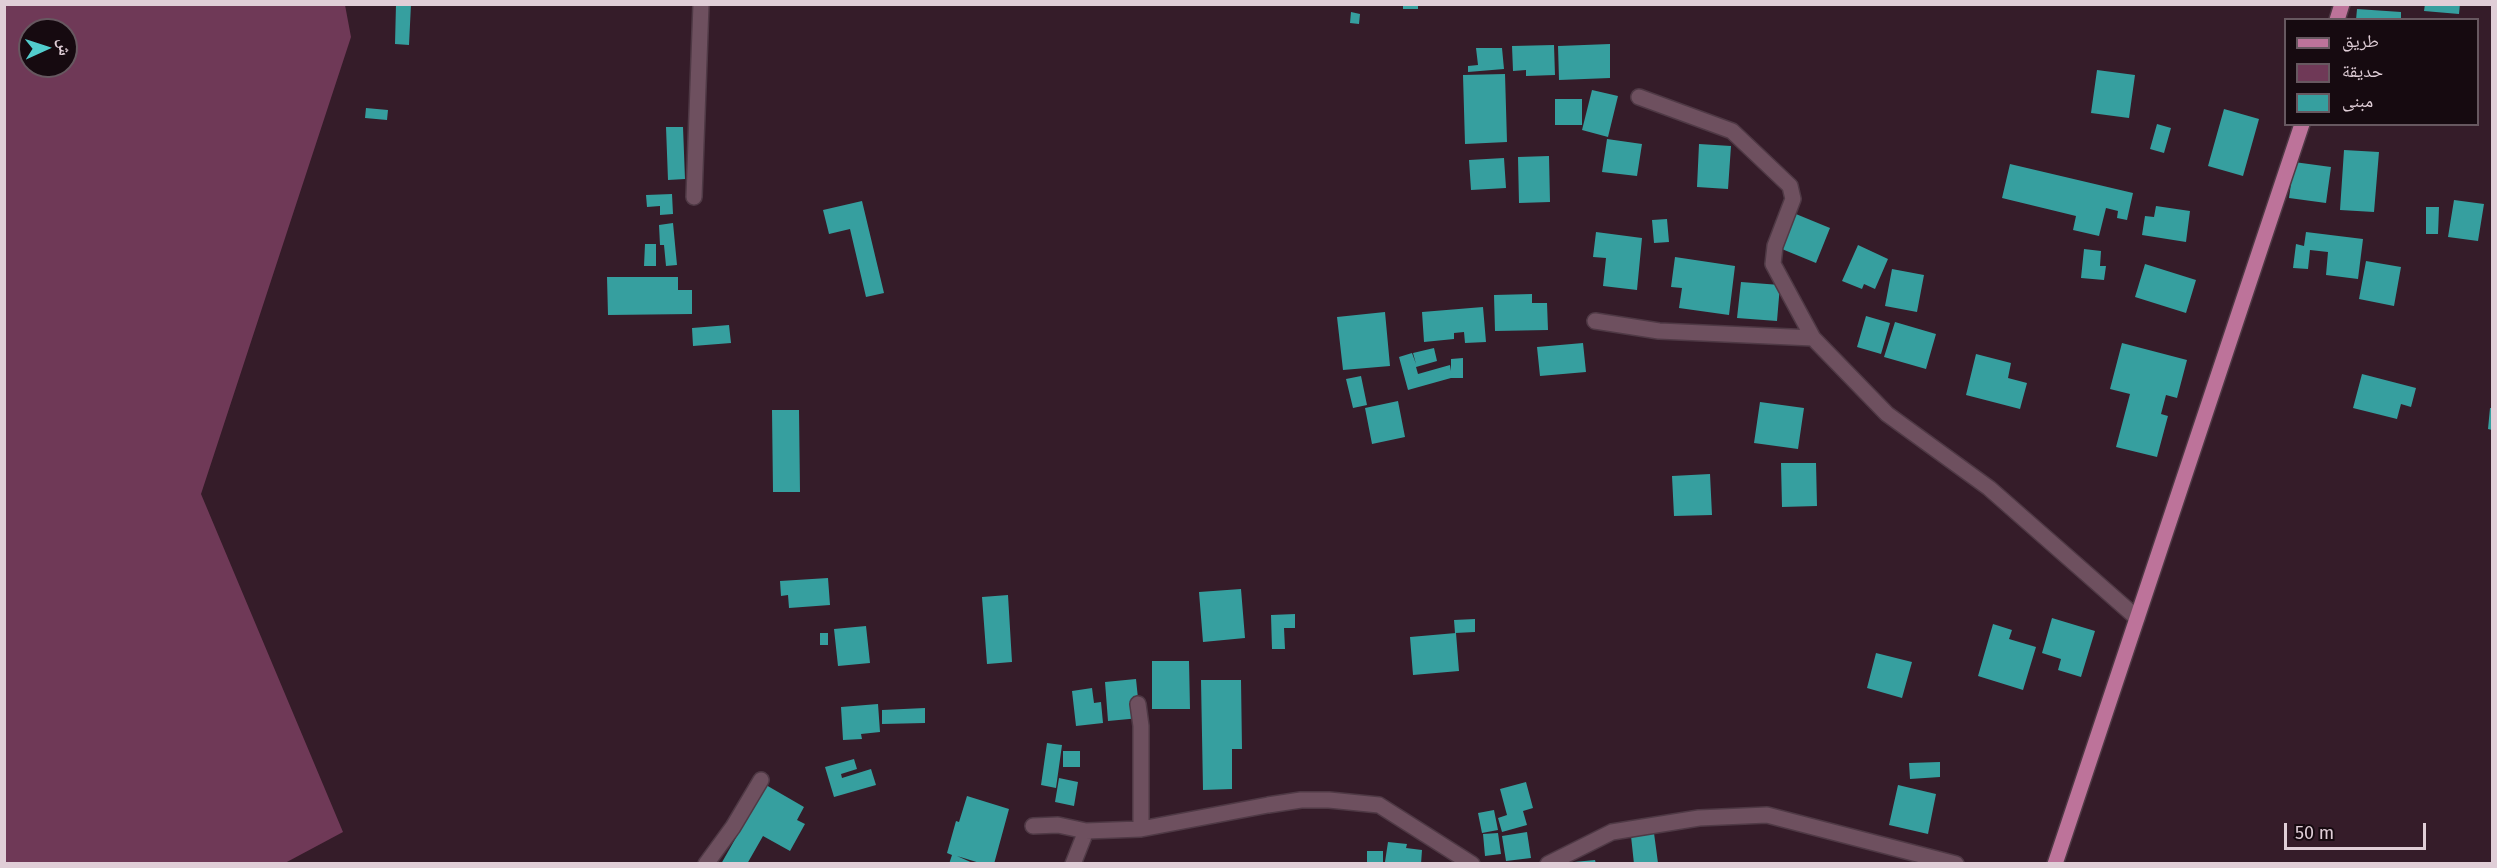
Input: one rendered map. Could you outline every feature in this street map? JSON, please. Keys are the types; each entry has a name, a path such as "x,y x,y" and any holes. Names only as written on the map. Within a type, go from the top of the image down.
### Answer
{"main road":[{"path":"2055,864 2301,126"}],"street":[{"path":"694,197 701,4"},
{"path":"1639,97 1732,131 1790,186 1793,200 1775,246 1773,264 1813,338 1887,414 1989,488 2137,618"},
{"path":"1595,321 1659,331 1813,338"},
{"path":"1138,704 1141,726 1141,829"},
{"path":"706,864 733,827 761,780"},
{"path":"1033,826 1058,825 1086,831 1141,829 1268,805 1301,800 1329,800 1379,805 1472,864"},
{"path":"1548,864 1612,831 1699,818 1767,815 1956,864"},
{"path":"1073,864 1086,831"}],"green space":[{"path":"5,4 345,5 351,37 201,494 343,832 285,863 5,863"}],"building":[{"path":"396,4 411,4 409,45 395,44"},
{"path":"1403,4 1418,4 1418,9 1403,9"},
{"path":"2425,4 2460,4 2459,14 2424,11"},
{"path":"2357,9 2401,12 2401,18 2356,18"},
{"path":"1351,12 1360,14 1359,24 1350,23"},
{"path":"1610,44 1610,78 1559,80 1558,46"},
{"path":"1554,45 1555,75 1526,76 1526,70 1513,71 1512,46"},
{"path":"1476,48 1502,48 1504,69 1468,72 1468,66 1478,65"},
{"path":"2097,70 2135,75 2129,118 2091,113"},
{"path":"1505,74 1507,142 1465,144 1463,75"},
{"path":"1592,90 1618,96 1608,137 1582,130"},
{"path":"1555,99 1582,99 1582,125 1555,125"},
{"path":"366,108 388,110 387,120 365,118"},
{"path":"2224,109 2259,119 2243,176 2208,166"},
{"path":"2157,124 2171,128 2164,153 2150,149"},
{"path":"666,127 683,127 685,179 668,180"},
{"path":"1607,139 1642,144 1637,176 1602,172"},
{"path":"1699,144 1731,146 1728,189 1697,187"},
{"path":"2344,150 2379,152 2374,212 2340,210"},
{"path":"1549,156 1550,202 1519,203 1518,157"},
{"path":"1504,158 1506,188 1471,190 1469,160"},
{"path":"2294,162 2331,167 2326,203 2289,198"},
{"path":"2010,164 2133,193 2127,220 2117,218 2118,211 2106,208 2099,236 2073,230 2076,216 2002,198"},
{"path":"672,194 673,214 660,215 660,206 647,207 646,195"},
{"path":"2454,200 2484,204 2478,241 2448,237"},
{"path":"862,201 884,293 866,297 850,229 829,234 823,210"},
{"path":"2156,206 2190,211 2186,242 2142,235 2145,216 2154,217"},
{"path":"2426,207 2439,207 2438,234 2426,234"},
{"path":"1791,212 1830,228 1816,263 1777,247"},
{"path":"1667,219 1669,242 1654,243 1652,220"},
{"path":"673,223 677,265 666,266 664,245 660,245 659,225"},
{"path":"1596,232 1642,238 1637,290 1603,286 1606,258 1593,257"},
{"path":"2306,232 2363,239 2358,279 2326,275 2328,252 2310,250 2308,269 2293,268 2296,244 2304,246"},
{"path":"645,244 656,244 656,266 644,266"},
{"path":"1858,245 1888,259 1875,289 1864,284 1862,289 1842,281"},
{"path":"2084,249 2101,251 2100,266 2106,266 2104,280 2081,278"},
{"path":"1675,257 1735,266 1729,315 1679,308 1682,288 1671,287"},
{"path":"2366,261 2401,267 2394,306 2359,299"},
{"path":"2145,264 2196,280 2186,313 2135,297"},
{"path":"1892,269 1924,275 1917,312 1885,306"},
{"path":"607,277 678,277 678,290 692,290 692,314 608,315"},
{"path":"1741,282 1780,285 1777,321 1737,318"},
{"path":"1532,294 1532,303 1547,303 1548,330 1495,331 1494,295"},
{"path":"1483,307 1486,342 1465,343 1464,332 1454,333 1454,339 1424,342 1422,312"},
{"path":"1385,312 1390,366 1343,370 1337,317"},
{"path":"1866,316 1890,323 1881,354 1857,347"},
{"path":"1895,322 1936,334 1926,369 1884,357"},
{"path":"729,325 731,343 693,346 692,328"},
{"path":"1583,343 1586,372 1540,376 1537,347"},
{"path":"2122,343 2187,360 2177,398 2166,395 2161,414 2168,416 2157,457 2116,447 2130,394 2110,389"},
{"path":"1434,348 1437,361 1416,367 1418,374 1450,365 1451,371 1451,359 1463,358 1463,378 1451,378 1408,390 1399,357 1412,353 1416,364 1413,353"},
{"path":"1976,354 2011,363 2008,378 2027,383 2020,409 1966,395"},
{"path":"2362,374 2416,388 2411,407 2401,404 2397,419 2353,408"},
{"path":"1361,376 1367,405 1353,408 1346,379"},
{"path":"1398,401 1405,437 1372,444 1365,408"},
{"path":"1760,402 1804,408 1798,449 1754,443"},
{"path":"2490,408 2492,408 2492,430 2488,429"},
{"path":"772,410 799,410 800,492 773,492"},
{"path":"1781,463 1816,463 1817,506 1782,507"},
{"path":"1710,474 1712,515 1674,516 1672,476"},
{"path":"828,578 830,605 789,608 788,595 781,596 780,581"},
{"path":"1241,589 1245,638 1203,642 1199,592"},
{"path":"1008,595 1012,662 987,664 982,597"},
{"path":"1295,614 1295,628 1284,628 1285,649 1272,649 1271,615"},
{"path":"2052,618 2095,631 2081,677 2058,670 2061,659 2042,653"},
{"path":"1475,619 1475,632 1455,633 1454,620"},
{"path":"1993,624 2012,630 2009,639 2036,647 2023,690 1978,676"},
{"path":"866,626 870,663 838,666 834,629"},
{"path":"820,633 828,633 828,645 820,645"},
{"path":"1456,633 1459,671 1413,675 1410,637"},
{"path":"1876,653 1912,662 1902,698 1867,688"},
{"path":"1152,661 1189,661 1190,709 1152,709"},
{"path":"1136,679 1140,718 1108,721 1105,682"},
{"path":"1201,680 1241,680 1242,749 1232,749 1232,789 1203,790"},
{"path":"1092,688 1094,703 1101,702 1103,723 1076,726 1072,691"},
{"path":"878,704 880,732 861,734 862,739 843,740 841,707"},
{"path":"925,708 925,723 882,724 882,710"},
{"path":"1047,743 1062,745 1056,788 1041,785"},
{"path":"1063,751 1080,751 1080,767 1063,767"},
{"path":"854,759 857,769 841,774 842,778 871,769 876,785 834,797 825,767"},
{"path":"1940,762 1940,777 1910,779 1909,763"},
{"path":"1059,778 1078,782 1074,806 1055,802"},
{"path":"1526,782 1533,808 1523,811 1527,825 1502,832 1498,818 1507,815 1500,789"},
{"path":"766,785 804,807 797,820 805,824 790,851 763,836 747,864 721,864"},
{"path":"1898,785 1936,794 1928,834 1889,825"},
{"path":"967,796 1009,809 994,864 983,864 957,856 975,864 949,864 952,855 947,853 956,821 959,822"},
{"path":"1494,810 1498,830 1482,833 1478,813"},
{"path":"1527,832 1531,858 1506,861 1502,836"},
{"path":"1498,833 1501,854 1485,856 1483,834"},
{"path":"1654,833 1658,863 1634,864 1631,836"},
{"path":"1388,842 1407,844 1406,848 1422,850 1421,864 1385,862"},
{"path":"1367,851 1383,851 1383,864 1367,864"},
{"path":"1595,860 1596,864 1574,864 1574,862"}]}
